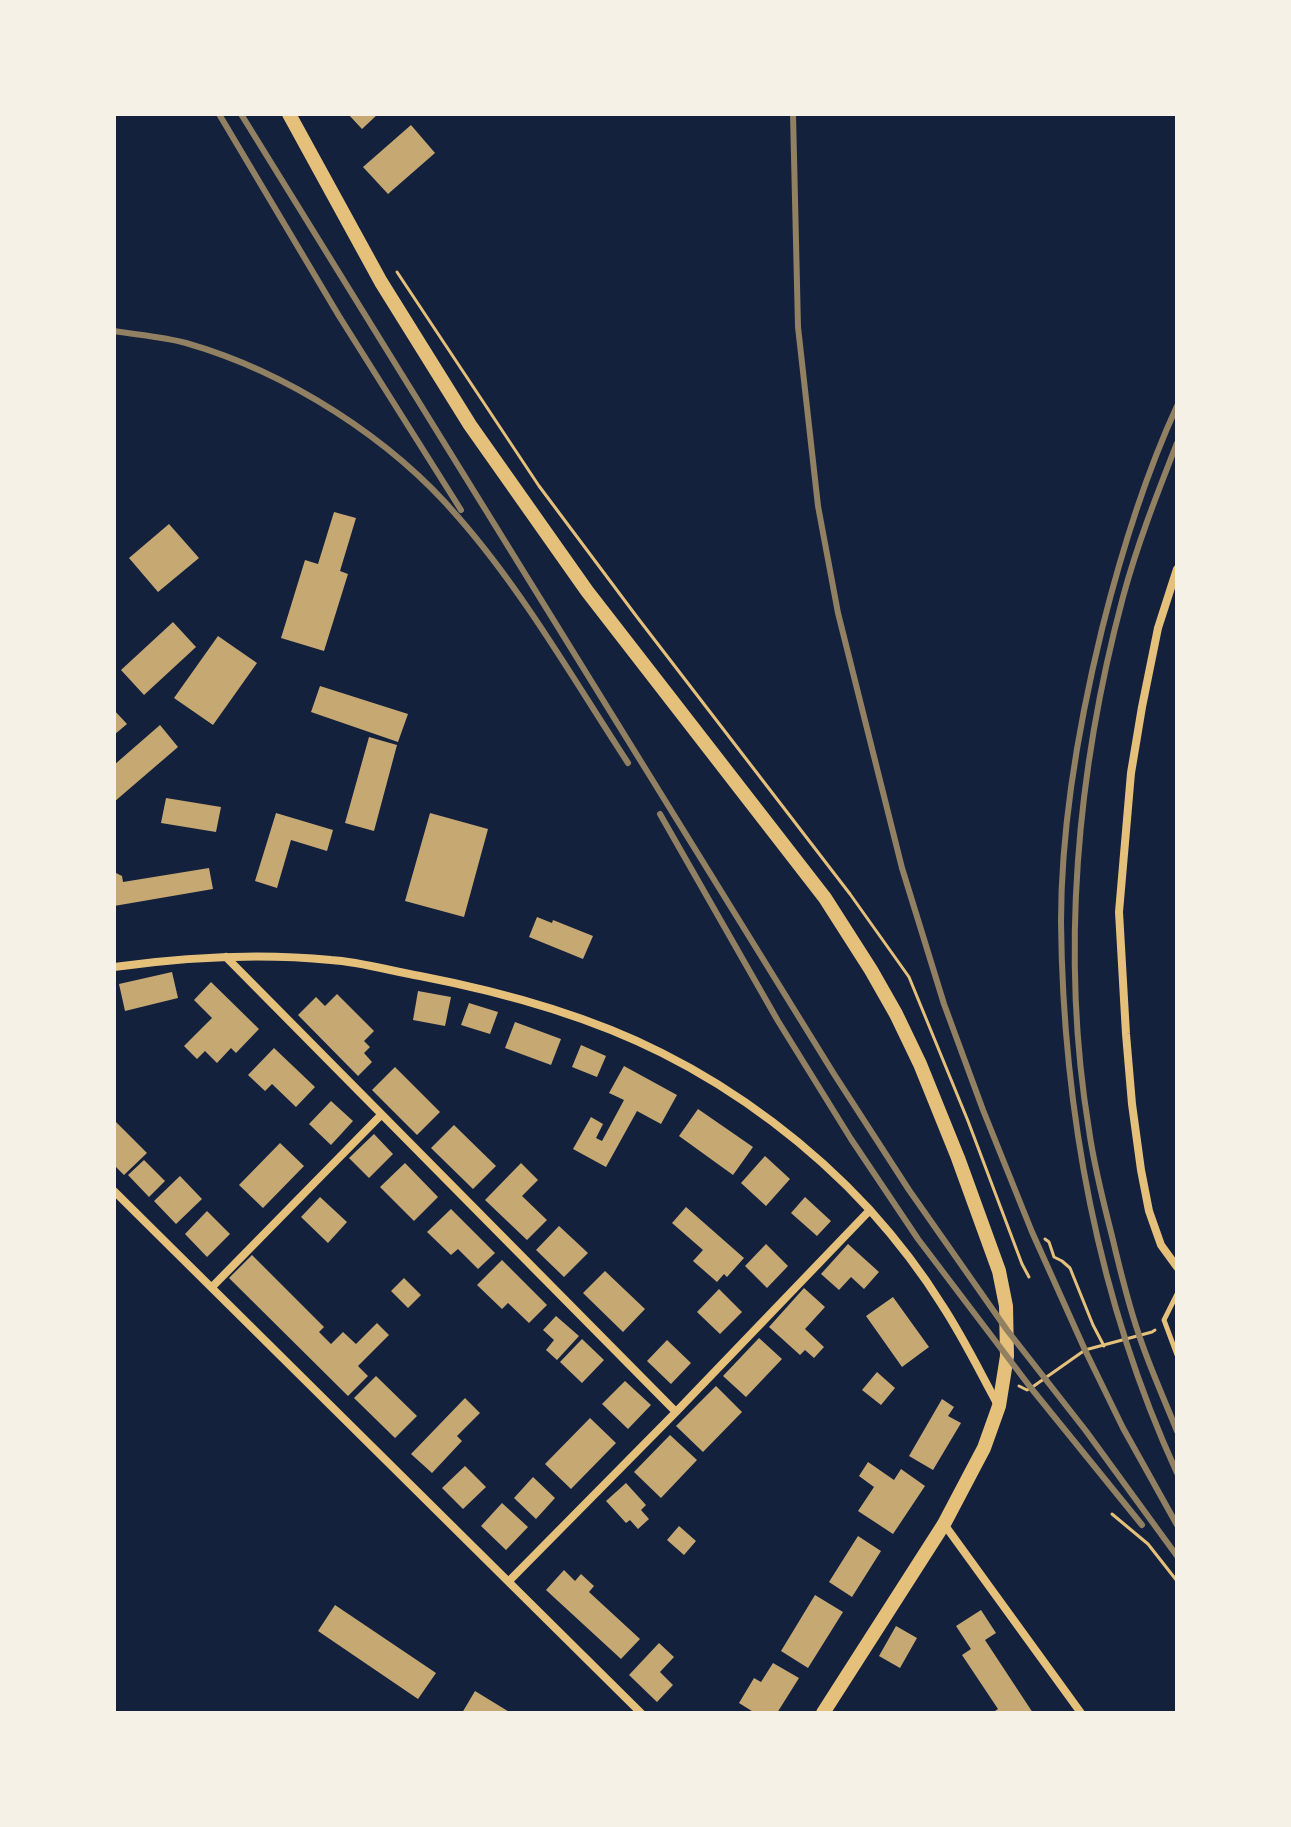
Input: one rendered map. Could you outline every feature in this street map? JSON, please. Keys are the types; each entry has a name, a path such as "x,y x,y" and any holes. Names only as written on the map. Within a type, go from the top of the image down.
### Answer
{"street":[{"path":"289,114 381,282 470,425 587,591 825,898 890,1003 920,1064 999,1271 1006,1306 1005,1380 984,1448 944,1524 823,1713"},
{"path":"1177,569 1158,628 1142,707 1131,773 1119,912 1126,1034 1141,1170 1149,1211 1161,1245 1177,1267"},
{"path":"114,967 226,957 333,960 445,981 523,1000 626,1036 664,1054 757,1111 821,1163 870,1210 903,1249 943,1306 999,1406"},
{"path":"226,957 676,1412"},
{"path":"212,1287 381,1115"},
{"path":"114,1191 641,1713"},
{"path":"509,1581 870,1210"},
{"path":"944,1524 1081,1713"}],"lane":[{"path":"1177,1294 1164,1320 1177,1355"}],"path":[{"path":"1045,1239 1054,1257 1070,1268 1104,1346"},
{"path":"1005,1380 1027,1390 1085,1350 1152,1332 1164,1320"},
{"path":"1112,1514 1148,1544 1177,1581"}],"building":[{"path":"348,114 378,114 362,129"},
{"path":"411,125 435,153 388,194 363,167"},
{"path":"334,512 356,518 340,571 348,574 324,651 281,638 305,560 318,564"},
{"path":"169,524 199,558 158,592 129,558"},
{"path":"173,622 196,647 144,695 121,670"},
{"path":"218,636 257,663 213,725 174,698"},
{"path":"320,686 408,714 398,742 311,712"},
{"path":"114,710 127,724 114,735"},
{"path":"160,725 178,747 114,802 114,765"},
{"path":"369,737 397,745 374,831 345,823"},
{"path":"166,798 221,807 216,832 161,823"},
{"path":"276,813 333,830 327,851 291,840 277,888 255,881"},
{"path":"430,813 488,829 464,917 405,901"},
{"path":"209,868 213,889 114,906 114,872 122,876 123,882"},
{"path":"537,917 593,936 583,959 529,937"},
{"path":"172,972 178,998 125,1011 119,984"},
{"path":"211,982 259,1029 236,1053 231,1048 217,1063 205,1051 197,1059 184,1046 212,1018 194,1000"},
{"path":"418,991 451,997 445,1026 413,1020"},
{"path":"337,994 374,1031 364,1041 370,1047 364,1053 372,1062 358,1076 298,1015 316,997 325,1006"},
{"path":"469,1003 498,1012 490,1034 461,1025"},
{"path":"515,1022 561,1039 551,1065 505,1048"},
{"path":"581,1045 606,1056 597,1077 572,1067"},
{"path":"274,1048 315,1087 296,1107 272,1084 265,1091 248,1075"},
{"path":"624,1066 677,1095 661,1124 637,1111 606,1167 573,1149 591,1117 603,1124 596,1138 602,1141 624,1100 609,1093"},
{"path":"395,1067 440,1112 417,1135 372,1090"},
{"path":"331,1101 353,1121 331,1145 309,1124"},
{"path":"698,1109 753,1147 733,1175 679,1136"},
{"path":"114,1120 147,1153 124,1175 114,1165"},
{"path":"454,1125 496,1166 473,1189 431,1148"},
{"path":"374,1134 393,1154 369,1178 349,1158"},
{"path":"280,1143 304,1166 263,1208 239,1185"},
{"path":"765,1156 790,1179 766,1206 741,1183"},
{"path":"144,1160 165,1181 149,1197 128,1175"},
{"path":"405,1163 438,1197 414,1221 380,1187"},
{"path":"521,1163 538,1180 522,1196 547,1220 527,1240 485,1200"},
{"path":"180,1176 202,1199 176,1224 154,1201"},
{"path":"320,1197 347,1222 328,1243 301,1217"},
{"path":"805,1197 831,1221 817,1236 791,1213"},
{"path":"686,1207 744,1258 727,1277 724,1274 717,1282 693,1261 703,1250 672,1223"},
{"path":"451,1209 495,1253 478,1269 458,1249 451,1255 427,1232"},
{"path":"207,1211 230,1234 207,1257 185,1234"},
{"path":"559,1226 588,1253 564,1277 536,1250"},
{"path":"766,1244 788,1266 767,1288 745,1266"},
{"path":"848,1244 879,1272 864,1289 851,1277 839,1290 821,1274"},
{"path":"252,1255 324,1327 319,1332 331,1344 343,1332 356,1344 377,1323 389,1335 358,1366 368,1376 348,1396 229,1278"},
{"path":"502,1260 547,1305 529,1323 508,1303 502,1309 477,1285"},
{"path":"605,1271 645,1309 623,1332 583,1293"},
{"path":"404,1278 421,1295 408,1308 391,1291"},
{"path":"804,1288 825,1307 805,1329 824,1347 814,1358 805,1350 800,1355 769,1327"},
{"path":"719,1289 742,1312 720,1334 697,1312"},
{"path":"893,1297 929,1347 902,1367 866,1316"},
{"path":"556,1316 579,1336 557,1360 546,1350 554,1340 543,1330"},
{"path":"759,1338 782,1359 746,1397 723,1376"},
{"path":"582,1339 604,1360 582,1383 560,1362"},
{"path":"667,1340 691,1363 671,1384 647,1361"},
{"path":"877,1372 895,1388 881,1405 862,1390"},
{"path":"376,1376 417,1416 395,1438 354,1398"},
{"path":"625,1381 651,1405 628,1429 602,1404"},
{"path":"716,1386 742,1412 703,1452 676,1426"},
{"path":"465,1398 480,1413 457,1436 462,1441 432,1473 411,1454"},
{"path":"942,1399 954,1407 948,1416 961,1423 933,1470 909,1456"},
{"path":"590,1418 616,1443 571,1489 545,1464"},
{"path":"670,1435 697,1460 661,1498 634,1472"},
{"path":"868,1462 894,1480 901,1469 925,1486 893,1534 858,1511 874,1487 859,1476"},
{"path":"465,1466 486,1487 463,1509 442,1488"},
{"path":"533,1477 555,1498 536,1519 514,1498"},
{"path":"626,1483 646,1505 641,1510 649,1519 638,1529 630,1520 626,1523 606,1501"},
{"path":"502,1503 528,1527 506,1550 481,1526"},
{"path":"679,1526 696,1541 684,1555 667,1540"},
{"path":"858,1536 881,1551 852,1597 829,1582"},
{"path":"564,1570 575,1581 581,1574 594,1586 589,1592 640,1639 621,1659 546,1590"},
{"path":"815,1595 843,1612 808,1668 781,1651"},
{"path":"335,1605 436,1673 418,1699 318,1631"},
{"path":"981,1610 996,1633 985,1640 1033,1713 992,1713 998,1709 962,1655 971,1649 956,1626"},
{"path":"896,1626 917,1638 900,1668 879,1656"},
{"path":"659,1643 674,1657 660,1672 673,1685 657,1702 629,1675"},
{"path":"773,1663 799,1678 777,1713 755,1713 739,1703 754,1678 761,1682"},
{"path":"475,1691 511,1713 462,1713"}],"railway":[{"path":"219,114 339,316 461,510"},
{"path":"241,114 834,1074 909,1190 1007,1330 1086,1431 1177,1556"},
{"path":"793,114 798,327 818,506 838,613 902,868 944,1004 1032,1232 1123,1428 1177,1525"},
{"path":"114,331 186,343 262,371 335,411 402,461 459,518 505,576 628,763"},
{"path":"1177,406 1134,516 1094,665 1068,811 1061,922 1069,1064 1090,1204 1126,1341 1149,1408 1177,1473"},
{"path":"1177,443 1135,558 1107,662 1084,795 1075,929 1080,1064 1096,1170 1135,1323 1177,1431"},
{"path":"660,814 778,1021 918,1239 1031,1388 1142,1525"}]}
